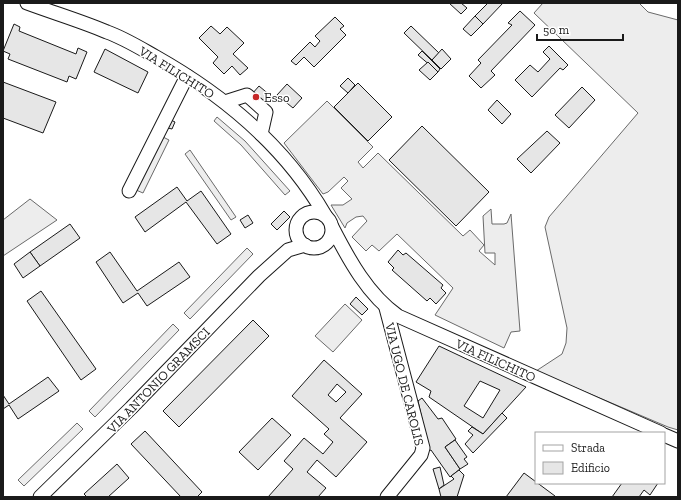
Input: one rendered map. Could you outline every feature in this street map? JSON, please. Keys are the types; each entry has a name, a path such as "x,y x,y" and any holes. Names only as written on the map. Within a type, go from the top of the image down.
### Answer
{"street":[{"name":"VIA FILICHITO","path":"27,3 108,32 207,88 261,134 312,193 325,215"},
{"path":"129,191 187,76"},
{"path":"225,102 247,95 266,112 261,134"},
{"name":"VIA FILICHITO","path":"300,180 306,203 305,214"},
{"path":"313,211 325,215 330,221 332,227 330,240 320,247 310,248 298,238 296,227 299,220 305,214 313,211"},
{"name":"VIA ANTONIO GRAMSCI","path":"274,261 296,227"},
{"name":"VIA FILICHITO","path":"332,227 351,262 386,308 398,316 658,432"},
{"name":"VIA ANTONIO GRAMSCI","path":"40,497 274,261 288,250 305,245"},
{"name":"VIA FILICHITO","path":"320,247 341,255 351,262"},
{"name":"VIA UGO DE CAROLIS","path":"386,308 423,448 421,455 387,497"},
{"path":"665,434 678,441"}],"shaded area":[{"path":"543,3 639,3 648,12 678,20 678,430 536,371 562,354 566,343 567,328 545,227 549,217 638,113 534,13"},
{"path":"327,101 373,147 358,162 363,168 378,153 463,236 470,230 484,245 479,251 495,265 495,253 485,253 483,216 491,209 492,224 504,224 507,223 511,214 520,331 511,332 504,348 435,315 453,288 397,234 379,251 372,245 366,251 352,237 367,221 363,216 356,217 347,223 345,228 331,205 343,205 352,199 341,188 348,181 344,177 328,192 323,194 284,143"},
{"path":"217,117 245,141 290,191 285,195 241,145 214,121"},
{"path":"163,137 169,140 143,193 136,190"},
{"path":"190,150 236,217 231,220 185,154"},
{"path":"30,199 57,220 3,256 3,220"},
{"path":"247,248 253,254 190,319 184,313"},
{"path":"345,304 362,320 333,352 315,336"},
{"path":"173,324 179,330 95,417 89,411"},
{"path":"77,423 83,429 24,486 18,480"}],"building":[{"path":"449,3 461,3 467,8 461,14"},
{"path":"488,3 503,3 483,24 475,16"},
{"path":"520,11 535,25 491,71 495,75 481,88 469,76 481,63 478,60 512,25 508,23"},
{"path":"475,16 483,24 471,36 463,29"},
{"path":"335,17 344,26 340,29 346,35 314,67 304,57 296,65 291,61 310,42 315,47 320,41 315,36"},
{"path":"14,24 20,27 19,31 76,54 78,48 87,52 76,79 69,76 67,82 8,59 10,54 3,51"},
{"path":"211,26 220,34 227,27 244,43 233,54 248,68 240,75 232,66 224,74 213,63 218,57 199,38"},
{"path":"411,26 439,53 432,60 404,33"},
{"path":"549,46 568,65 563,70 560,68 532,97 515,80 530,65 538,72 550,59 543,52"},
{"path":"105,49 148,72 138,93 94,72"},
{"path":"442,49 451,59 441,69 432,60"},
{"path":"422,51 440,69 438,72 418,55"},
{"path":"428,62 438,72 430,80 419,70"},
{"path":"348,78 355,85 348,93 340,86"},
{"path":"3,82 56,102 43,133 3,118"},
{"path":"358,83 392,117 368,141 334,107"},
{"path":"287,84 302,98 293,108 277,95"},
{"path":"259,86 271,96 257,112 245,102"},
{"path":"582,87 595,100 569,128 555,115"},
{"path":"497,100 511,114 502,124 488,110"},
{"path":"171,120 175,122 172,129 168,128"},
{"path":"422,126 489,192 456,226 389,160"},
{"path":"547,131 560,143 531,173 517,159"},
{"path":"177,187 187,201 201,191 231,234 217,244 186,202 145,232 135,217"},
{"path":"284,211 290,217 277,230 271,224"},
{"path":"248,215 253,223 245,228 240,220"},
{"path":"70,224 80,238 40,266 30,252"},
{"path":"398,250 403,255 406,253 443,285 441,288 446,293 436,304 430,298 427,301 392,270 394,268 388,262"},
{"path":"30,252 40,266 23,278 14,264"},
{"path":"110,252 137,291 179,262 190,277 147,306 138,293 123,303 96,262"},
{"path":"41,291 96,369 81,380 27,301"},
{"path":"356,297 368,309 362,315 350,304"},
{"path":"253,320 269,336 179,427 163,411"},
{"path":"439,346 526,387 483,434 429,397 431,391 416,382","holes":["480,381 500,390 483,418 464,406"]},
{"path":"324,360 362,394 340,418 367,442 336,477 317,460 307,472 326,488 318,497 268,497 293,469 284,461 304,438 323,454 333,442 324,434 329,429 292,396","holes":["337,384 346,392 336,402 328,395"]},
{"path":"48,377 59,391 18,419 9,405 3,409 3,395 9,404"},
{"path":"422,398 438,419 442,418 456,439 445,447 460,469 450,477 431,450 428,451 420,419 422,419 418,401"},
{"path":"502,413 507,418 473,453 465,444 473,435 468,431 472,427 483,434"},
{"path":"272,418 291,435 258,470 239,452"},
{"path":"145,431 202,492 197,497 181,497 131,444"},
{"path":"455,440 467,457 464,459 468,464 460,469 445,447"},
{"path":"117,464 129,478 108,497 87,497 84,494"},
{"path":"440,467 444,485 439,489 433,469"},
{"path":"459,470 464,475 457,497 441,497 439,489 454,479 451,476"},
{"path":"524,473 535,481 535,484 539,484 555,496 555,497 506,497"},
{"path":"621,484 657,484 650,495 644,490 639,497 612,497"}],"place":[{"name":"Esso","path":"256,97"}]}
